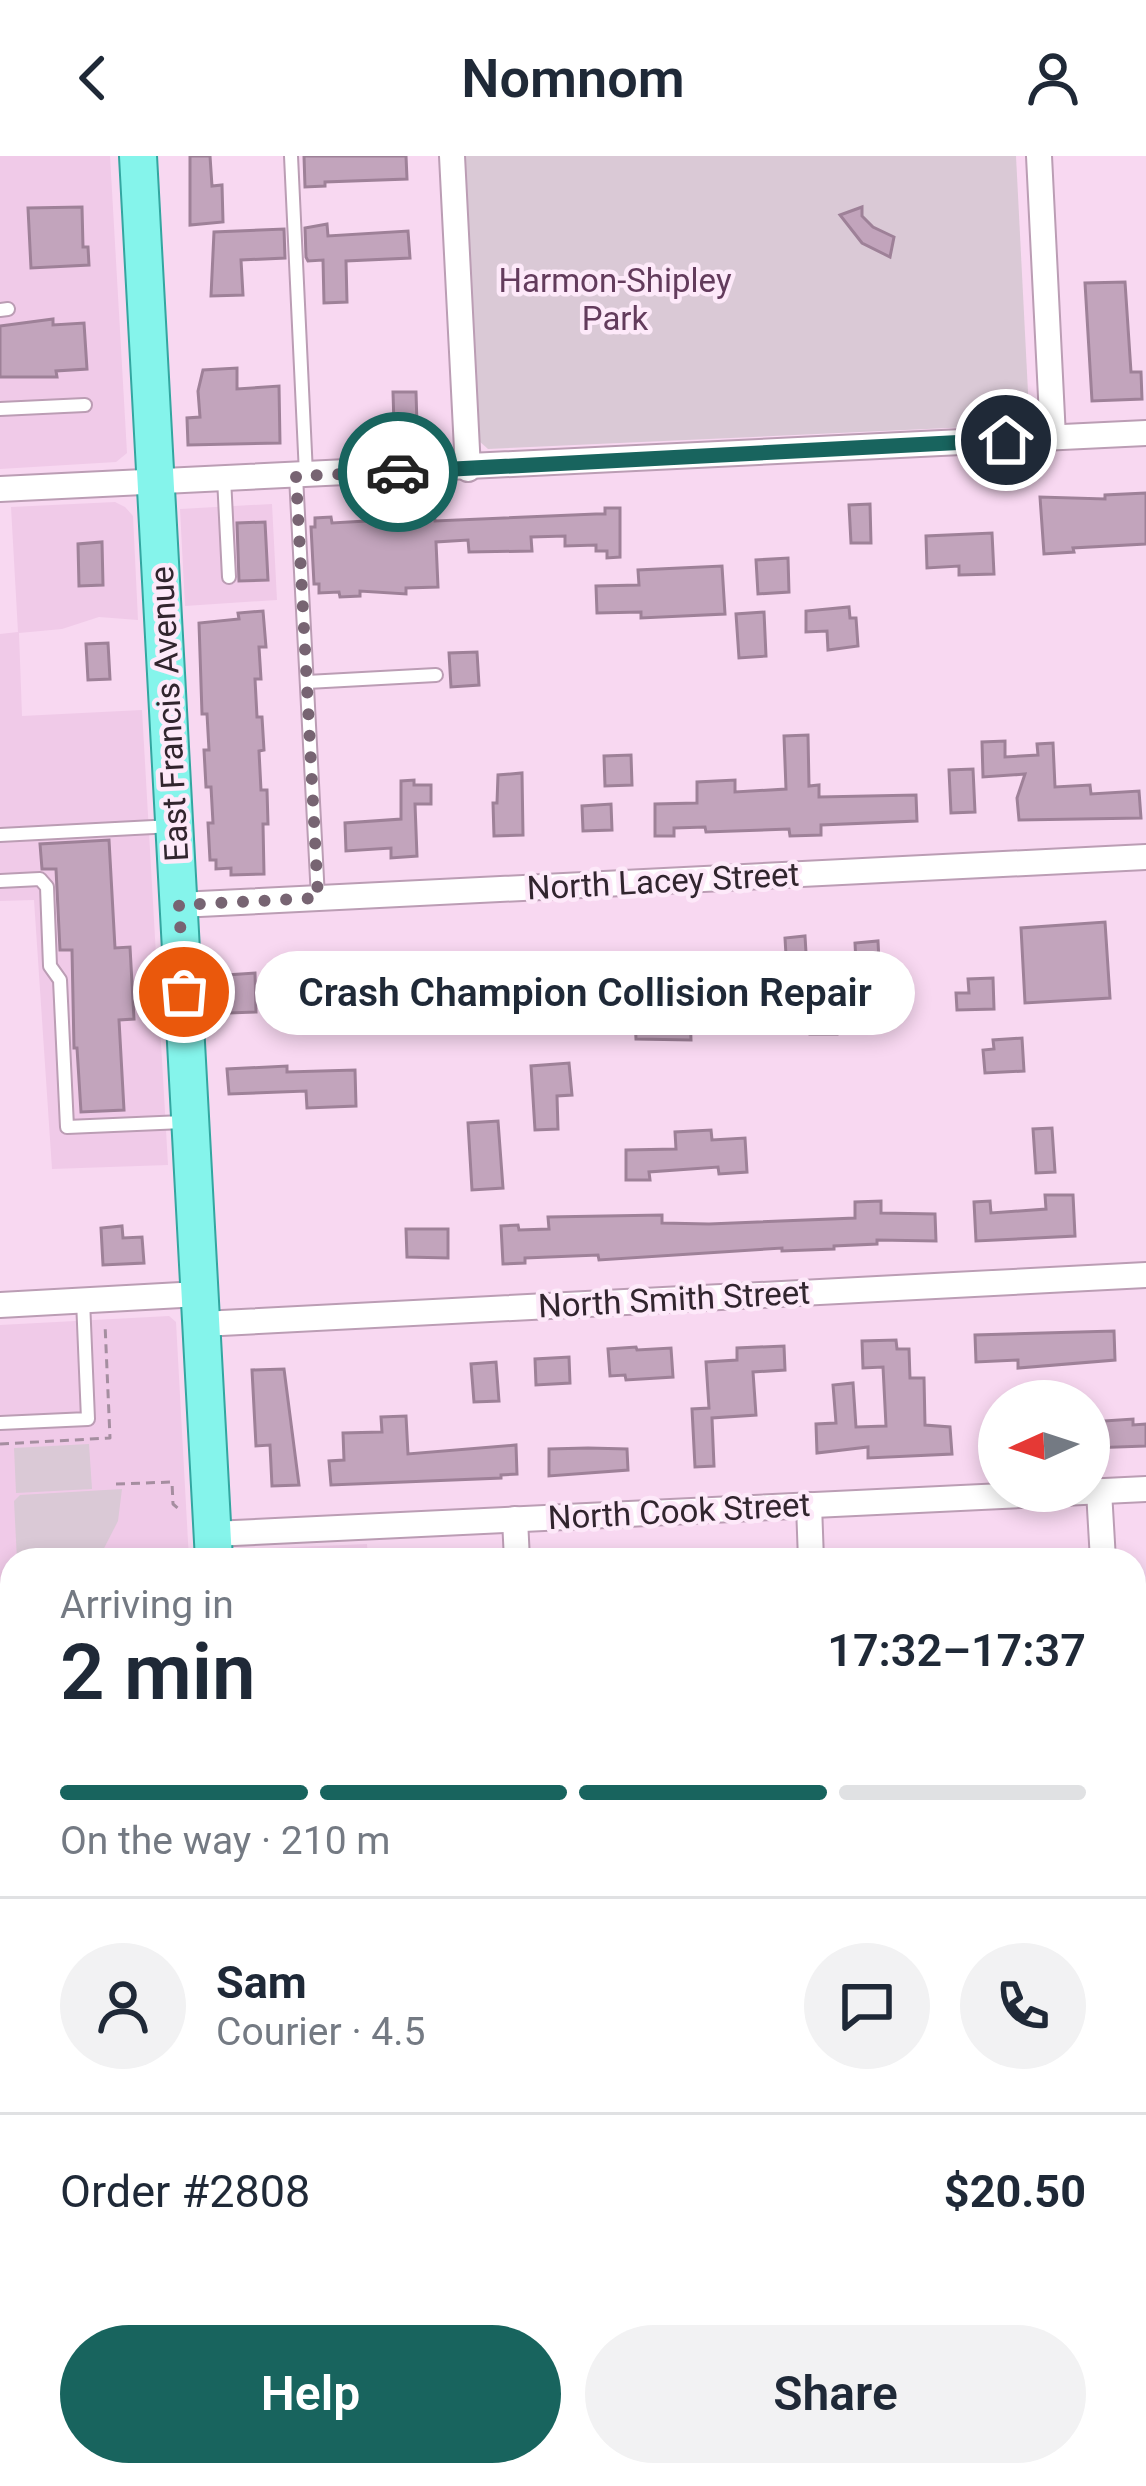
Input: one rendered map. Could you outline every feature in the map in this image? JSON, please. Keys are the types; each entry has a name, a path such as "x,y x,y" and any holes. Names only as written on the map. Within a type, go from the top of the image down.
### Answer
{"main road":[{"name":"East Francis Avenue","path":"138,156 213,1547"}],"street":[{"path":"452,156 467,469"},
{"path":"1039,156 1053,437"},
{"path":"0,489 1146,433"},
{"name":"North Lacey Street","path":"179,905 1146,857"},
{"name":"North Smith Street","path":"0,1304 83,1300 201,1309 1146,1274"},
{"name":"North Cook Street","path":"1110,1491 1146,1489"},
{"name":"North Cook Street","path":"213,1547 515,1519 978,1496"},
{"path":"809,1504 811,1548"},
{"path":"1101,1512 1102,1548"},
{"path":"515,1519 516,1548"}],"lane":[{"path":"291,156 318,898"},
{"path":"0,409 85,405"},
{"path":"224,478 229,577"},
{"path":"307,682 436,674"},
{"path":"0,836 175,826"},
{"path":"0,881 40,880 46,886 50,966 60,980 67,1126 190,1122"},
{"path":"0,1423 88,1419 83,1300"}],"path":[{"path":"116,1484 172,1482 173,1504 182,1511"}],"shaded area":[{"path":"0,156 110,156 127,453 116,462 0,469"},
{"path":"115,502 133,516 138,620 99,617 62,629 19,633 22,716 142,710 168,1165 52,1169 34,900 0,901 0,634 18,632 11,507"},
{"path":"272,504 277,600 185,606 180,509"},
{"path":"169,1316 176,1322 188,1548 0,1548 0,1325"},
{"path":"367,1544 367,1548 269,1548"}],"green space":[{"name":"Harmon-Shipley Park","path":"463,156 1016,156 1029,412 1014,425 488,449 479,441"},
{"path":"89,1444 92,1489 16,1493 14,1448"},
{"path":"122,1489 118,1521 104,1548 16,1548 14,1501 20,1495"}],"building":[{"path":"190,156 210,156 212,186 222,185 223,222 190,225"},
{"path":"304,156 406,156 407,179 305,187"},
{"path":"82,207 83,247 88,247 89,265 31,268 28,208"},
{"path":"862,207 862,216 873,227 894,237 890,257 862,243 840,215"},
{"path":"327,224 328,236 408,231 410,258 346,261 347,302 324,303 323,260 308,261 305,228"},
{"path":"284,229 285,258 241,260 243,295 211,296 214,232"},
{"path":"1125,282 1131,372 1141,372 1142,399 1092,401 1085,283"},
{"path":"53,319 53,325 84,323 87,369 56,371 57,377 0,377 0,326"},
{"path":"237,368 237,389 279,386 280,443 188,445 187,418 200,417 198,391 203,370"},
{"path":"393,392 416,392 417,425 394,425"},
{"path":"1146,493 1146,544 1044,554 1040,497 1105,499 1105,495"},
{"path":"870,504 871,543 851,543 849,505"},
{"path":"605,508 620,508 620,557 607,558 607,551 596,551 596,545 565,546 565,536 531,537 532,551 469,552 468,540 436,542 438,587 406,588 406,594 360,591 360,596 340,597 339,592 319,593 319,584 314,584 311,527 315,527 315,518 331,517 332,523 366,521 366,515 383,514 383,520 419,518 418,513 434,512 435,521 605,514"},
{"path":"265,522 268,580 239,581 237,523"},
{"path":"992,533 994,574 959,575 959,566 927,568 926,536"},
{"path":"102,542 103,585 79,586 78,544"},
{"path":"788,558 789,592 758,594 756,560"},
{"path":"722,566 725,614 641,618 641,612 597,613 596,586 639,585 638,570"},
{"path":"849,607 850,618 856,618 858,646 828,650 827,631 806,632 806,611"},
{"path":"263,611 266,647 259,647 261,679 255,679 264,750 259,751 261,790 267,790 264,874 231,875 231,868 216,869 216,860 210,860 208,823 213,823 211,787 206,787 204,750 209,750 207,714 202,714 199,623"},
{"path":"764,612 766,656 739,658 736,614"},
{"path":"108,643 110,679 88,680 86,644"},
{"path":"477,652 479,685 451,687 449,653"},
{"path":"808,735 809,786 819,785 819,797 916,795 917,821 821,825 821,835 790,836 789,829 706,832 705,827 674,828 674,836 655,836 655,804 697,803 697,782 735,780 735,792 786,789 784,736"},
{"path":"1005,741 1005,757 1038,755 1037,744 1053,743 1055,787 1090,785 1091,794 1139,791 1141,818 1019,820 1017,798 1025,774 983,777 982,742"},
{"path":"631,755 632,785 605,786 604,756"},
{"path":"973,769 975,812 951,813 949,770"},
{"path":"522,773 523,835 494,836 498,775"},
{"path":"414,780 414,785 431,785 431,804 415,804 417,856 391,858 391,848 346,851 345,823 401,819 401,781"},
{"path":"611,804 612,830 583,831 582,806"},
{"path":"109,840 115,948 130,947 134,1019 119,1020 124,1110 81,1112 72,950 60,950 56,869 42,869 40,844"},
{"path":"1105,922 1110,998 1025,1003 1021,928"},
{"path":"805,936 807,969 775,971 774,955 786,955 785,938"},
{"path":"878,941 880,981 857,982 855,943"},
{"path":"556,953 556,959 567,959 569,990 535,992 537,954"},
{"path":"361,958 366,985 417,983 416,963 448,965 449,995 441,995 442,1007 335,1009 331,960"},
{"path":"628,958 629,990 599,985 597,959"},
{"path":"255,973 256,1012 229,1013 227,975"},
{"path":"993,978 994,1009 957,1010 956,993 969,993 968,979"},
{"path":"522,982 523,1014 492,1011 492,991 504,990 504,983"},
{"path":"655,997 655,1015 690,1013 691,1040 636,1039 634,998"},
{"path":"837,1009 837,1034 810,1034 810,1026 800,1026 800,1010"},
{"path":"1022,1038 1024,1071 985,1073 983,1050 994,1049 993,1040"},
{"path":"569,1063 572,1095 557,1096 558,1129 535,1130 531,1066"},
{"path":"287,1066 287,1072 355,1070 356,1106 307,1108 306,1091 229,1094 227,1069"},
{"path":"498,1121 503,1188 472,1190 468,1123"},
{"path":"1052,1128 1055,1172 1036,1173 1033,1129"},
{"path":"711,1130 712,1140 745,1138 747,1172 719,1174 718,1167 649,1172 650,1180 626,1180 626,1150 676,1149 675,1132"},
{"path":"1045,1195 1073,1195 1075,1236 976,1241 974,1202 990,1201 991,1213 1046,1209"},
{"path":"881,1201 881,1213 935,1214 936,1241 877,1240 877,1244 834,1249 599,1260 598,1255 525,1258 525,1263 503,1264 501,1226 549,1229 548,1217 662,1215 662,1223 709,1224 855,1218 855,1202"},
{"path":"122,1226 123,1238 142,1237 144,1263 103,1265 101,1228"},
{"path":"406,1229 448,1229 448,1258 407,1257"},
{"path":"1114,1331 1115,1360 1018,1368 1018,1360 976,1362 975,1335"},
{"path":"896,1340 897,1349 909,1349 910,1378 924,1378 925,1425 950,1427 952,1454 868,1458 868,1447 817,1453 816,1424 836,1423 833,1385 853,1383 856,1427 886,1426 883,1367 863,1368 862,1341"},
{"path":"784,1346 785,1370 753,1372 756,1415 712,1418 714,1466 695,1467 692,1409 709,1408 706,1362 737,1360 737,1348"},
{"path":"671,1348 673,1377 626,1380 625,1375 610,1376 608,1349"},
{"path":"569,1357 570,1383 536,1385 535,1359"},
{"path":"496,1362 499,1401 474,1402 471,1364"},
{"path":"284,1369 299,1485 272,1486 270,1445 256,1446 252,1370"},
{"path":"406,1416 408,1454 516,1445 517,1474 331,1485 329,1461 344,1460 343,1433 382,1432 381,1417"},
{"path":"1133,1419 1133,1425 1146,1424 1146,1446 1110,1447 1110,1421"},
{"path":"549,1449 627,1449 628,1470 549,1476"}],"way so far":[{"path":"184,992 179,905 318,898 296,476 398,472"}],"place":[{"name":"Crash Champion Collision Repair","path":"184,992"}],"route":[{"path":"398,472 1006,440"}]}
